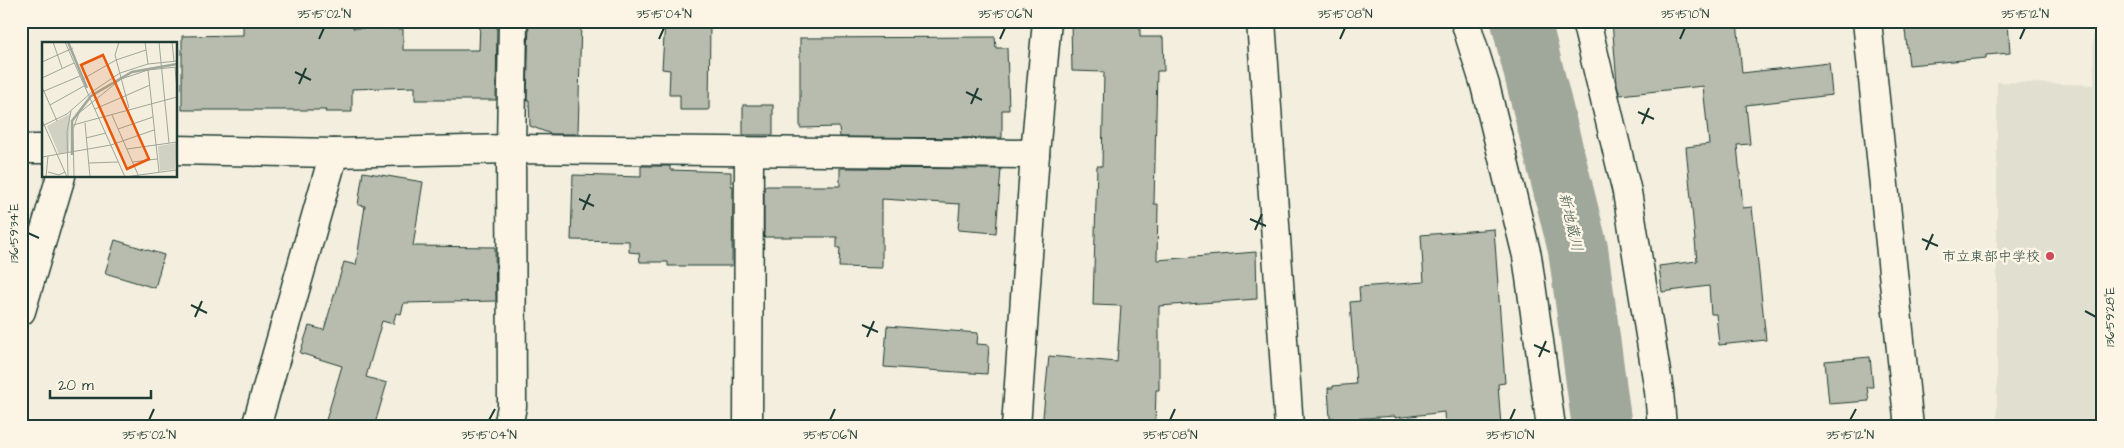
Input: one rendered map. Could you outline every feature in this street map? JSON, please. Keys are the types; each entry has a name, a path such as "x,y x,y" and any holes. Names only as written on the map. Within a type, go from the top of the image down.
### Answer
{"street":[{"path":"508,427 512,406 511,149 513,21"},
{"path":"1016,427 1035,154 1048,21"},
{"path":"1261,21 1289,427"},
{"path":"1465,21 1485,85 1527,256 1551,427"},
{"path":"1586,21 1627,192 1659,390 1662,427"},
{"path":"1867,21 1909,427"},
{"path":"21,149 42,149"},
{"path":"178,150 334,153 511,149 1035,154"},
{"path":"748,427 749,152"},
{"path":"256,427 334,153"},
{"path":"21,311 60,178"}],"shaded area":[{"name":"市立東部中学校","path":"2093,21 2103,21 2103,427 1997,427 1997,82 2094,85"}],"building":[{"path":"243,21 353,21 353,28 403,29 403,50 479,50 480,21 497,21 496,100 415,100 415,87 352,89 352,112 325,112 326,110 182,110 182,36 243,35"},
{"path":"529,21 581,21 578,134 551,134 530,126 529,100 527,100"},
{"path":"665,21 710,21 709,110 680,110 680,95 669,95 670,70 662,69"},
{"path":"1071,21 1140,21 1140,37 1163,37 1164,71 1157,71 1154,204 1158,204 1157,260 1256,252 1257,299 1159,306 1159,390 1156,390 1155,427 1042,427 1049,356 1117,362 1121,306 1093,305 1097,166 1102,166 1104,72 1072,71"},
{"path":"1612,21 1737,21 1742,73 1829,63 1832,95 1746,105 1750,144 1737,145 1743,208 1752,207 1766,340 1719,345 1716,314 1711,314 1709,286 1662,292 1659,266 1697,261 1686,147 1709,144 1703,86 1620,95 1617,84"},
{"path":"1904,21 2008,21 2010,53 1986,55 1986,58 1909,65"},
{"path":"995,37 996,48 1007,48 1009,110 1002,110 1002,138 840,137 839,127 800,128 800,38"},
{"path":"743,105 773,105 773,135 743,135"},
{"path":"641,166 670,166 670,170 731,172 731,186 733,186 732,266 668,266 668,262 640,262 639,253 629,252 629,241 571,240 573,175 641,177"},
{"path":"840,168 1001,169 996,233 958,230 960,204 882,199 882,268 839,267 840,248 837,248 837,237 764,237 764,186 840,186"},
{"path":"363,172 423,182 413,246 495,247 496,301 404,303 401,314 396,313 393,324 382,321 366,377 387,383 374,427 324,427 342,366 300,353 309,326 324,330 344,262 356,265 365,206 358,205"},
{"path":"1494,229 1505,383 1498,384 1501,427 1445,427 1444,412 1395,418 1395,416 1335,420 1335,418 1330,418 1328,388 1356,384 1350,302 1360,301 1359,287 1424,282 1421,235"},
{"path":"115,240 164,255 155,288 105,273"},
{"path":"887,326 978,333 977,344 989,345 987,374 884,367"},
{"path":"1870,357 1873,387 1867,387 1869,401 1829,404 1825,361"}],"waterway":[{"name":"新地蔵川","path":"1521,21 1578,249 1602,427"}],"place":[{"name":"市立東部中学校","path":"2050,256"}]}
